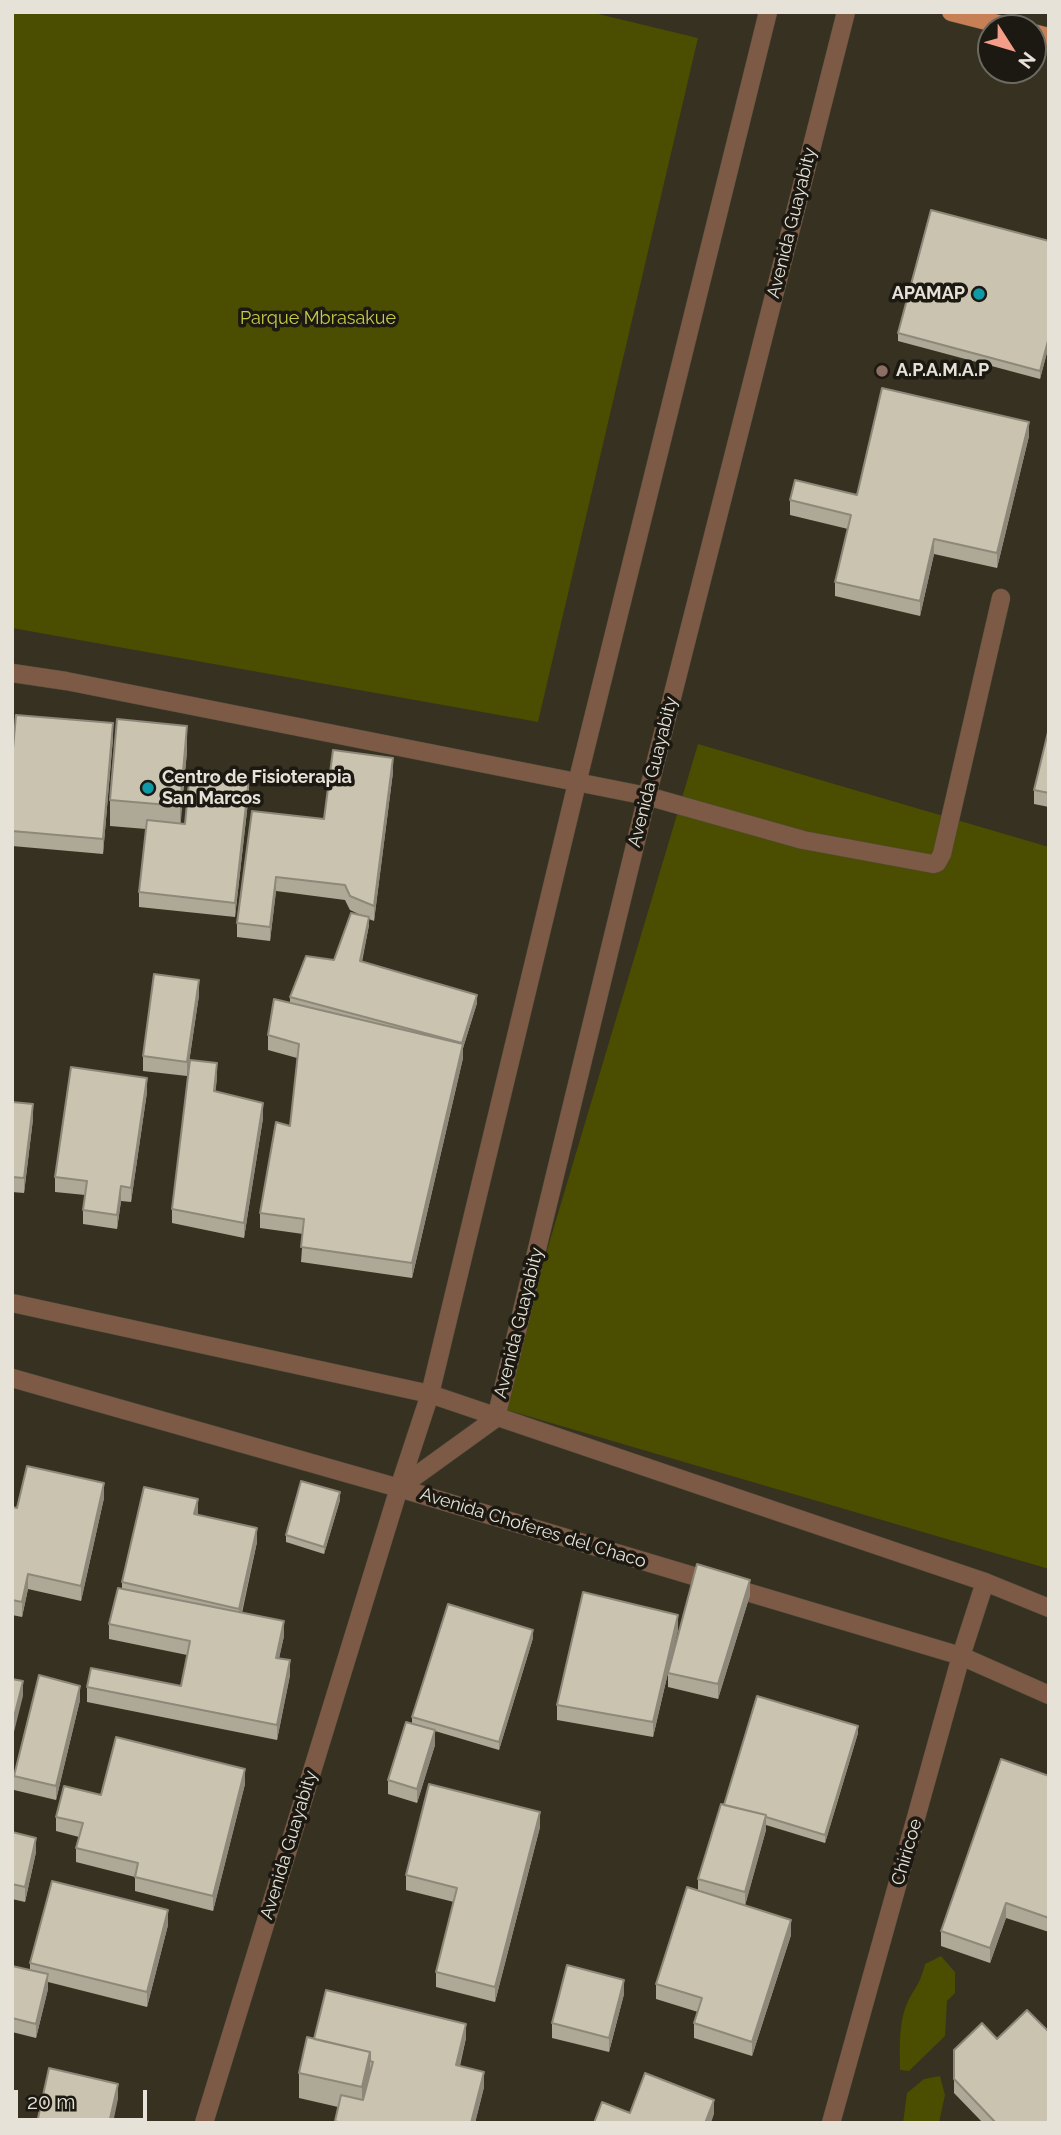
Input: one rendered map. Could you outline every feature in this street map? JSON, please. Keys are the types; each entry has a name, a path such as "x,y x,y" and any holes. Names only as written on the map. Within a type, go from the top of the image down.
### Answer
{"main road":[{"path":"951,12 977,19"}],"street":[{"name":"Avenida Guayabity","path":"204,2123 430,1394 577,783 768,12"},
{"name":"Avenida Guayabity","path":"399,1488 496,1418 647,796 846,12"},
{"path":"12,673 647,796 803,840 933,864 937,863 942,854 1001,598"},
{"path":"12,1303 430,1394 985,1582 1049,1608"},
{"name":"Avenida Choferes del Chaco","path":"12,1378 399,1488 961,1656 1049,1695"},
{"name":"Chiricoe","path":"831,2123 961,1656 985,1582"}],"green space":[{"name":"Parque Mbrasakue","path":"12,12 590,12 698,38 538,722 12,628"},
{"path":"698,744 1049,847 1049,1569 500,1408"},
{"path":"941,1956 955,1972 955,1993 947,2001 945,2036 909,2071 900,2070 900,2034 905,2007 925,1964"},
{"path":"940,2076 945,2095 939,2123 903,2123 907,2093 924,2079"}],"building":[{"name":"APAMAP","path":"931,210 1049,241 1049,337 1040,371 898,333"},
{"path":"882,388 1029,422 997,553 934,539 920,601 835,582 851,515 790,500 795,480 857,495"},
{"path":"16,715 113,723 103,839 12,831 12,760"},
{"name":"Centro de Fisioterapia San Marcos","path":"117,719 187,726 180,806 110,800"},
{"path":"1049,728 1049,793 1034,790"},
{"path":"333,750 393,758 374,906 350,896 345,885 276,877 270,927 237,923 252,811 324,819"},
{"path":"190,772 249,778 235,903 139,892 147,820 185,824"},
{"path":"351,913 369,917 360,961 477,995 462,1043 290,997 306,956 334,960"},
{"path":"154,974 199,980 187,1062 143,1056"},
{"path":"274,999 463,1044 412,1263 301,1247 304,1219 260,1213 276,1122 290,1126 299,1044 268,1035"},
{"path":"190,1060 217,1063 214,1091 263,1103 244,1223 172,1209"},
{"path":"71,1067 147,1078 131,1188 121,1186 117,1215 83,1210 87,1181 55,1177"},
{"path":"12,1102 33,1104 24,1178 12,1177"},
{"path":"27,1466 104,1483 81,1586 28,1574 22,1602 12,1600 12,1507 17,1508"},
{"path":"301,1481 340,1492 324,1547 286,1535"},
{"path":"144,1487 198,1499 194,1514 257,1528 239,1609 122,1582"},
{"path":"697,1564 750,1580 718,1684 668,1673"},
{"path":"118,1588 284,1621 276,1658 290,1660 277,1725 87,1687 91,1668 181,1686 190,1641 109,1624"},
{"path":"583,1592 678,1615 653,1722 557,1705"},
{"path":"448,1604 533,1630 499,1742 412,1717"},
{"path":"39,1675 80,1686 56,1786 14,1776"},
{"path":"12,1679 23,1681 12,1725"},
{"path":"757,1696 858,1726 825,1835 766,1815 724,1805"},
{"path":"406,1722 435,1730 417,1789 388,1780"},
{"path":"116,1737 245,1769 213,1896 135,1877 138,1863 76,1848 83,1823 56,1817 64,1786 101,1795"},
{"path":"1001,1759 1049,1776 1049,1918 1006,1903 990,1948 941,1931"},
{"path":"429,1784 540,1812 495,1987 436,1972 457,1888 406,1875"},
{"path":"721,1804 766,1815 745,1892 698,1879"},
{"path":"12,1832 36,1838 25,1887 12,1884"},
{"path":"52,1881 168,1910 147,1992 30,1963"},
{"path":"687,1887 791,1920 752,2042 694,2023 702,1998 656,1984"},
{"path":"567,1965 624,1980 609,2038 552,2023"},
{"path":"12,1966 48,1974 36,2024 12,2018"},
{"path":"326,1990 466,2024 456,2065 484,2072 471,2123 335,2121 341,2095 363,2100 373,2062 370,2061 370,2052 314,2039"},
{"path":"1027,2010 1049,2032 1049,2123 996,2123 954,2079 954,2050 982,2023 997,2039"},
{"path":"307,2037 370,2052 362,2087 299,2073"},
{"path":"49,2068 118,2084 109,2123 37,2123"},
{"path":"645,2073 714,2100 705,2123 594,2123 602,2102 630,2113"}],"place":[{"name":"APAMAP","path":"979,294"},
{"name":"A.P.A.M.A.P","path":"882,371"},
{"name":"Centro de Fisioterapia San Marcos","path":"148,788"}]}
